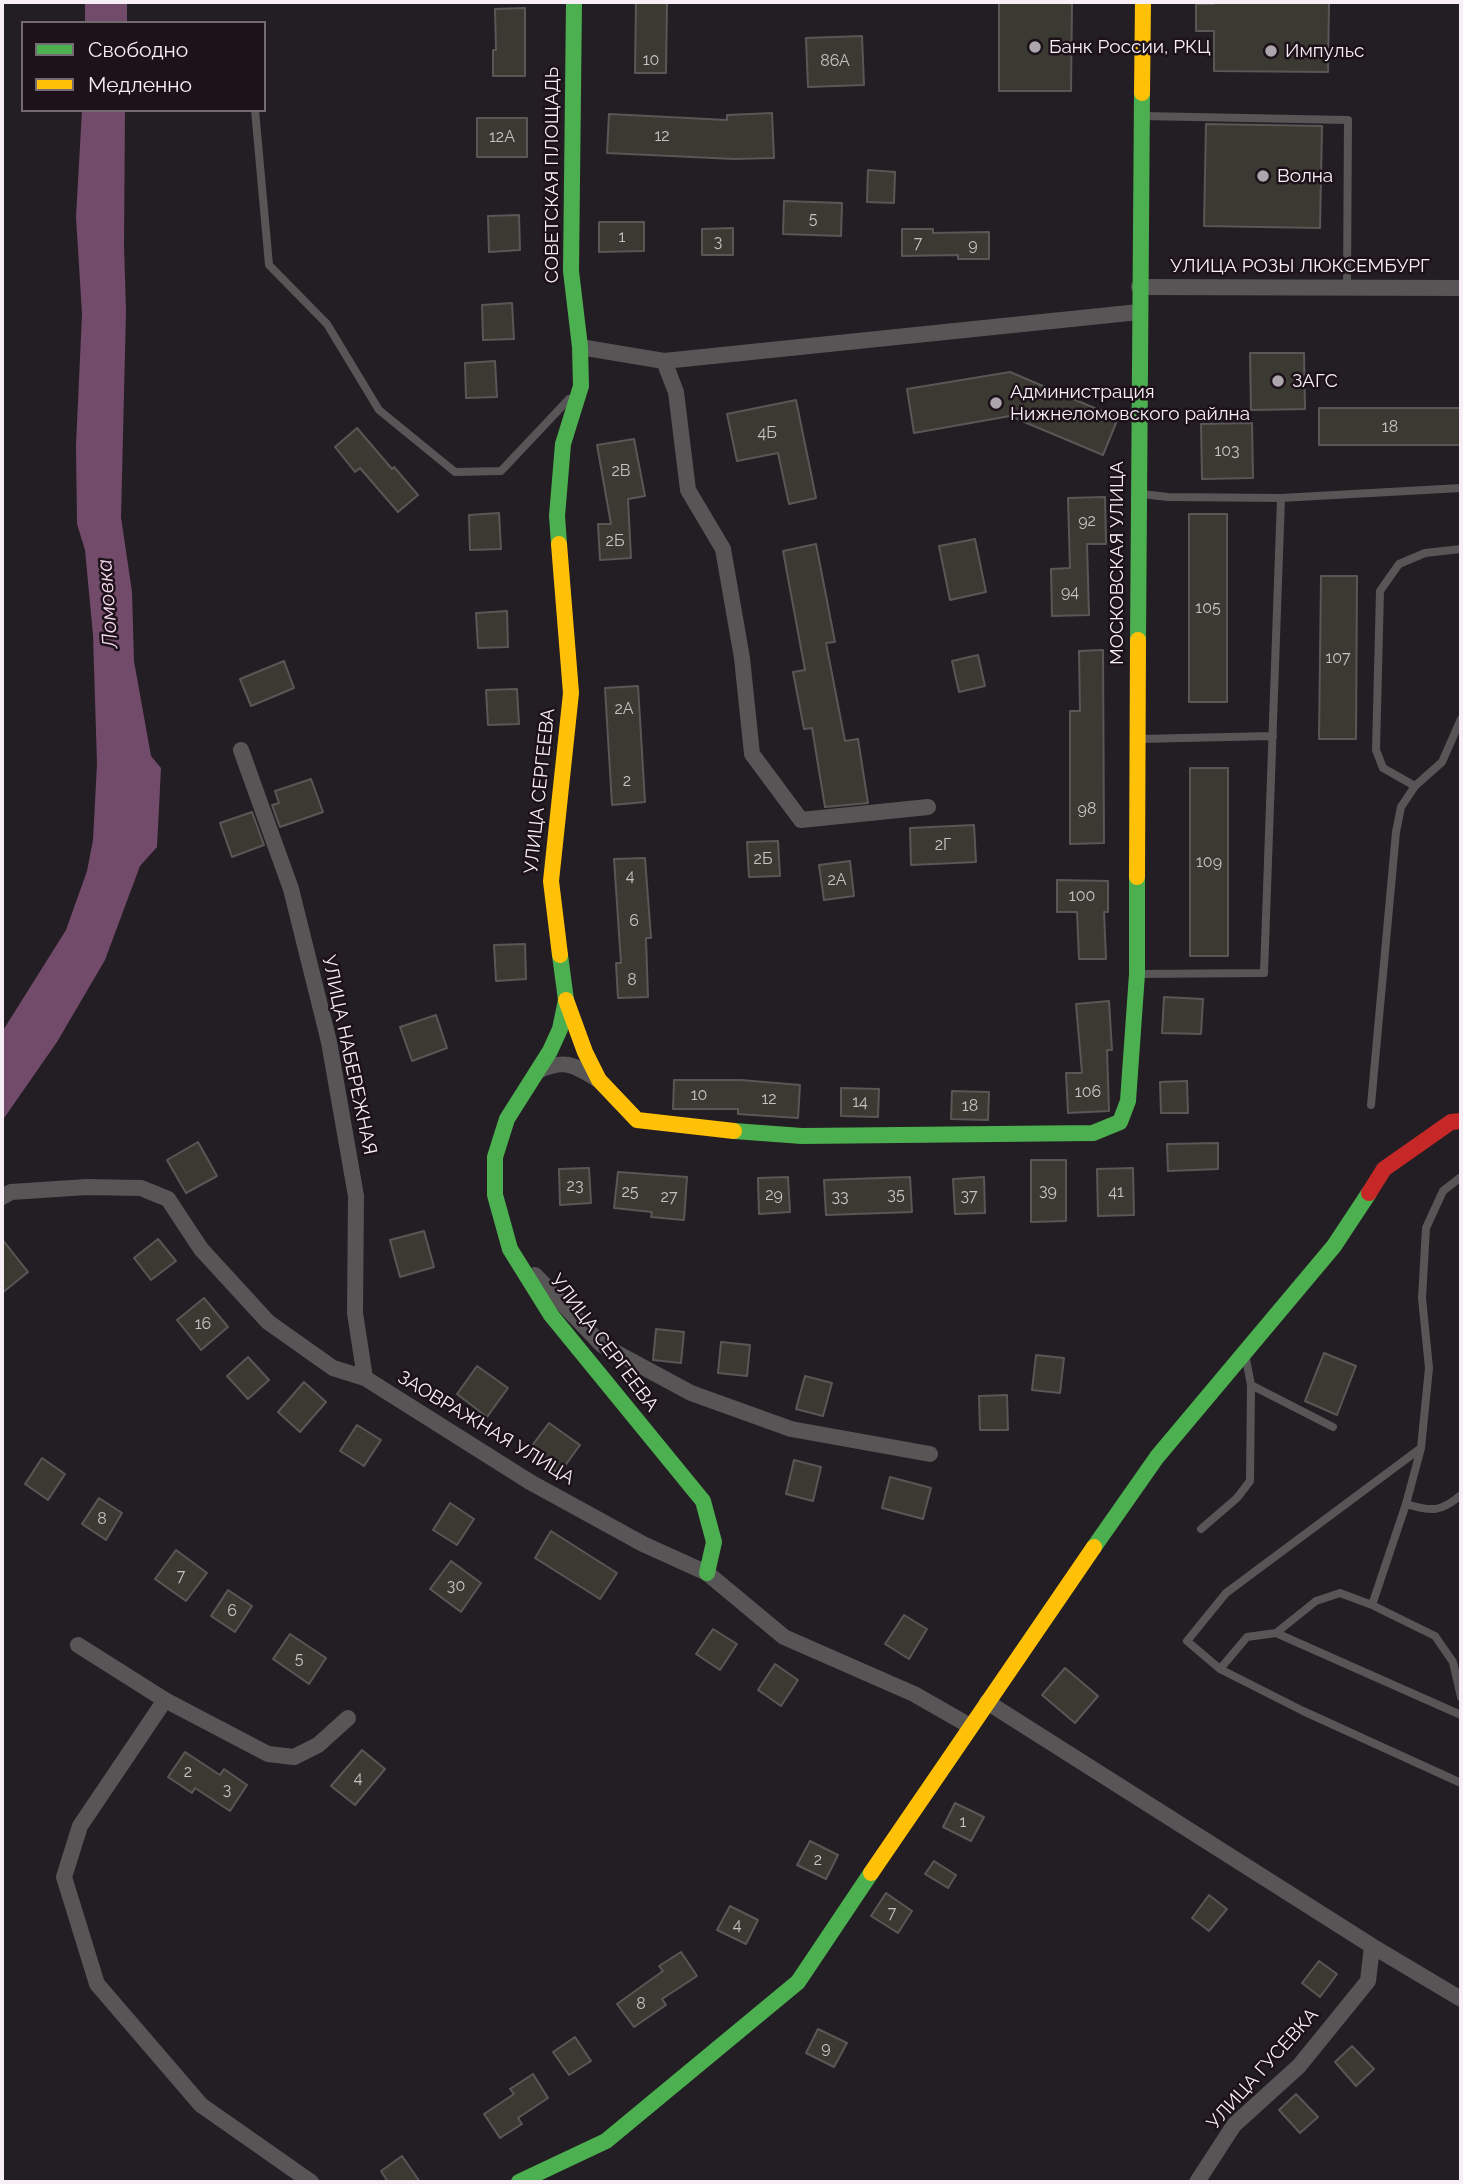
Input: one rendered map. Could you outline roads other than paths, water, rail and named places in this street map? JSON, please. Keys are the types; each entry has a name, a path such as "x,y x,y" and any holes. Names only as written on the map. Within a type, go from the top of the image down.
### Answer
{"street":[{"name":"СОВЕТСКАЯ ПЛОЩАДЬ","path":"575,2 571,271 580,347"},
{"name":"МОСКОВСКАЯ УЛИЦА","path":"599,1080 637,1120 698,1128 802,1136 1093,1133 1120,1122 1128,1101 1137,974 1139,287 1143,2"},
{"name":"УЛИЦА РОЗЫ ЛЮКСЕМБУРГ","path":"1139,287 1461,288"},
{"path":"580,347 664,361 1139,312"},
{"name":"УЛИЦА СЕРГЕЕВА","path":"580,347 581,386 563,444 556,516 570,693 551,881 566,1000 560,1029 538,1071 507,1119 495,1157 495,1195 510,1249 551,1315 703,1501 714,1542 707,1573"},
{"path":"664,361 676,392 688,490 723,549 742,658 752,754 801,820 928,807"},
{"name":"УЛИЦА НАБЕРЕЖНАЯ","path":"241,750 291,889 329,1042 356,1196 355,1313 365,1378"},
{"path":"566,1000 585,1052 599,1080"},
{"path":"538,1071 553,1064 566,1063 579,1067 599,1080"},
{"path":"519,2182 606,2141 798,1982 1157,1457 1334,1246 1384,1169 1451,1122 1461,1121"},
{"name":"ЗАОВРАЖНАЯ УЛИЦА","path":"2,1197 12,1192 87,1187 141,1188 168,1199 201,1249 268,1322 333,1368 365,1378 530,1482 643,1544 707,1573 784,1637 914,1694 971,1726"},
{"path":"510,1249 602,1345 691,1392 791,1429 930,1454"},
{"path":"78,1645 165,1700 268,1754 294,1757 318,1745 348,1718"},
{"path":"165,1700 80,1826 64,1877 80,1930 97,1984 201,2105 311,2182"},
{"path":"987,1702 1372,1946 1461,1999"},
{"name":"УЛИЦА ГУСЕВКА","path":"1196,2182 1234,2125 1299,2066 1368,1981 1372,1946"}],"lane":[{"path":"255,112 269,265 327,324 379,410 455,472 501,471 581,386"},
{"path":"1142,116 1348,120 1347,286"},
{"path":"1139,494 1168,497 1281,498 1461,488"},
{"path":"1137,974 1264,973 1281,498"},
{"path":"1415,786 1382,768 1376,750 1380,591 1399,564 1425,553 1461,549"},
{"path":"1371,1105 1396,832 1401,807 1415,786 1442,762 1461,719"},
{"path":"1137,739 1273,736"},
{"path":"1372,1605 1406,1504 1421,1448 1429,1368 1422,1298 1426,1228 1443,1191 1461,1177"},
{"path":"1200,1529 1237,1498 1250,1482 1251,1385 1245,1352"},
{"path":"1251,1385 1333,1427"},
{"path":"1421,1448 1226,1593 1187,1641 1220,1669 1461,1783"},
{"path":"1406,1504 1427,1511 1447,1506 1461,1495"},
{"path":"1220,1669 1247,1637 1276,1633 1316,1601 1339,1593 1372,1605 1435,1636 1453,1662 1461,1697"},
{"path":"1276,1633 1461,1715"}],"water":[{"path":"85,2 127,2 127,21 85,21"},
{"name":"Ломовка","path":"82,112 125,112 126,311 121,517 132,592 134,661 151,756 161,768 157,847 140,866 105,960 57,1042 2,1121 2,1032 66,930 87,871 93,840 97,764 93,635 85,550 77,524 76,445 82,314 76,217"}],"place":[{"name":"Банк России, РКЦ","path":"1035,47"},
{"name":"Импульс","path":"1271,51"},
{"name":"Волна","path":"1263,176"},
{"name":"ЗАГС","path":"1278,381"},
{"name":"Администрация Нижнеломовского райлна","path":"996,403"}]}
